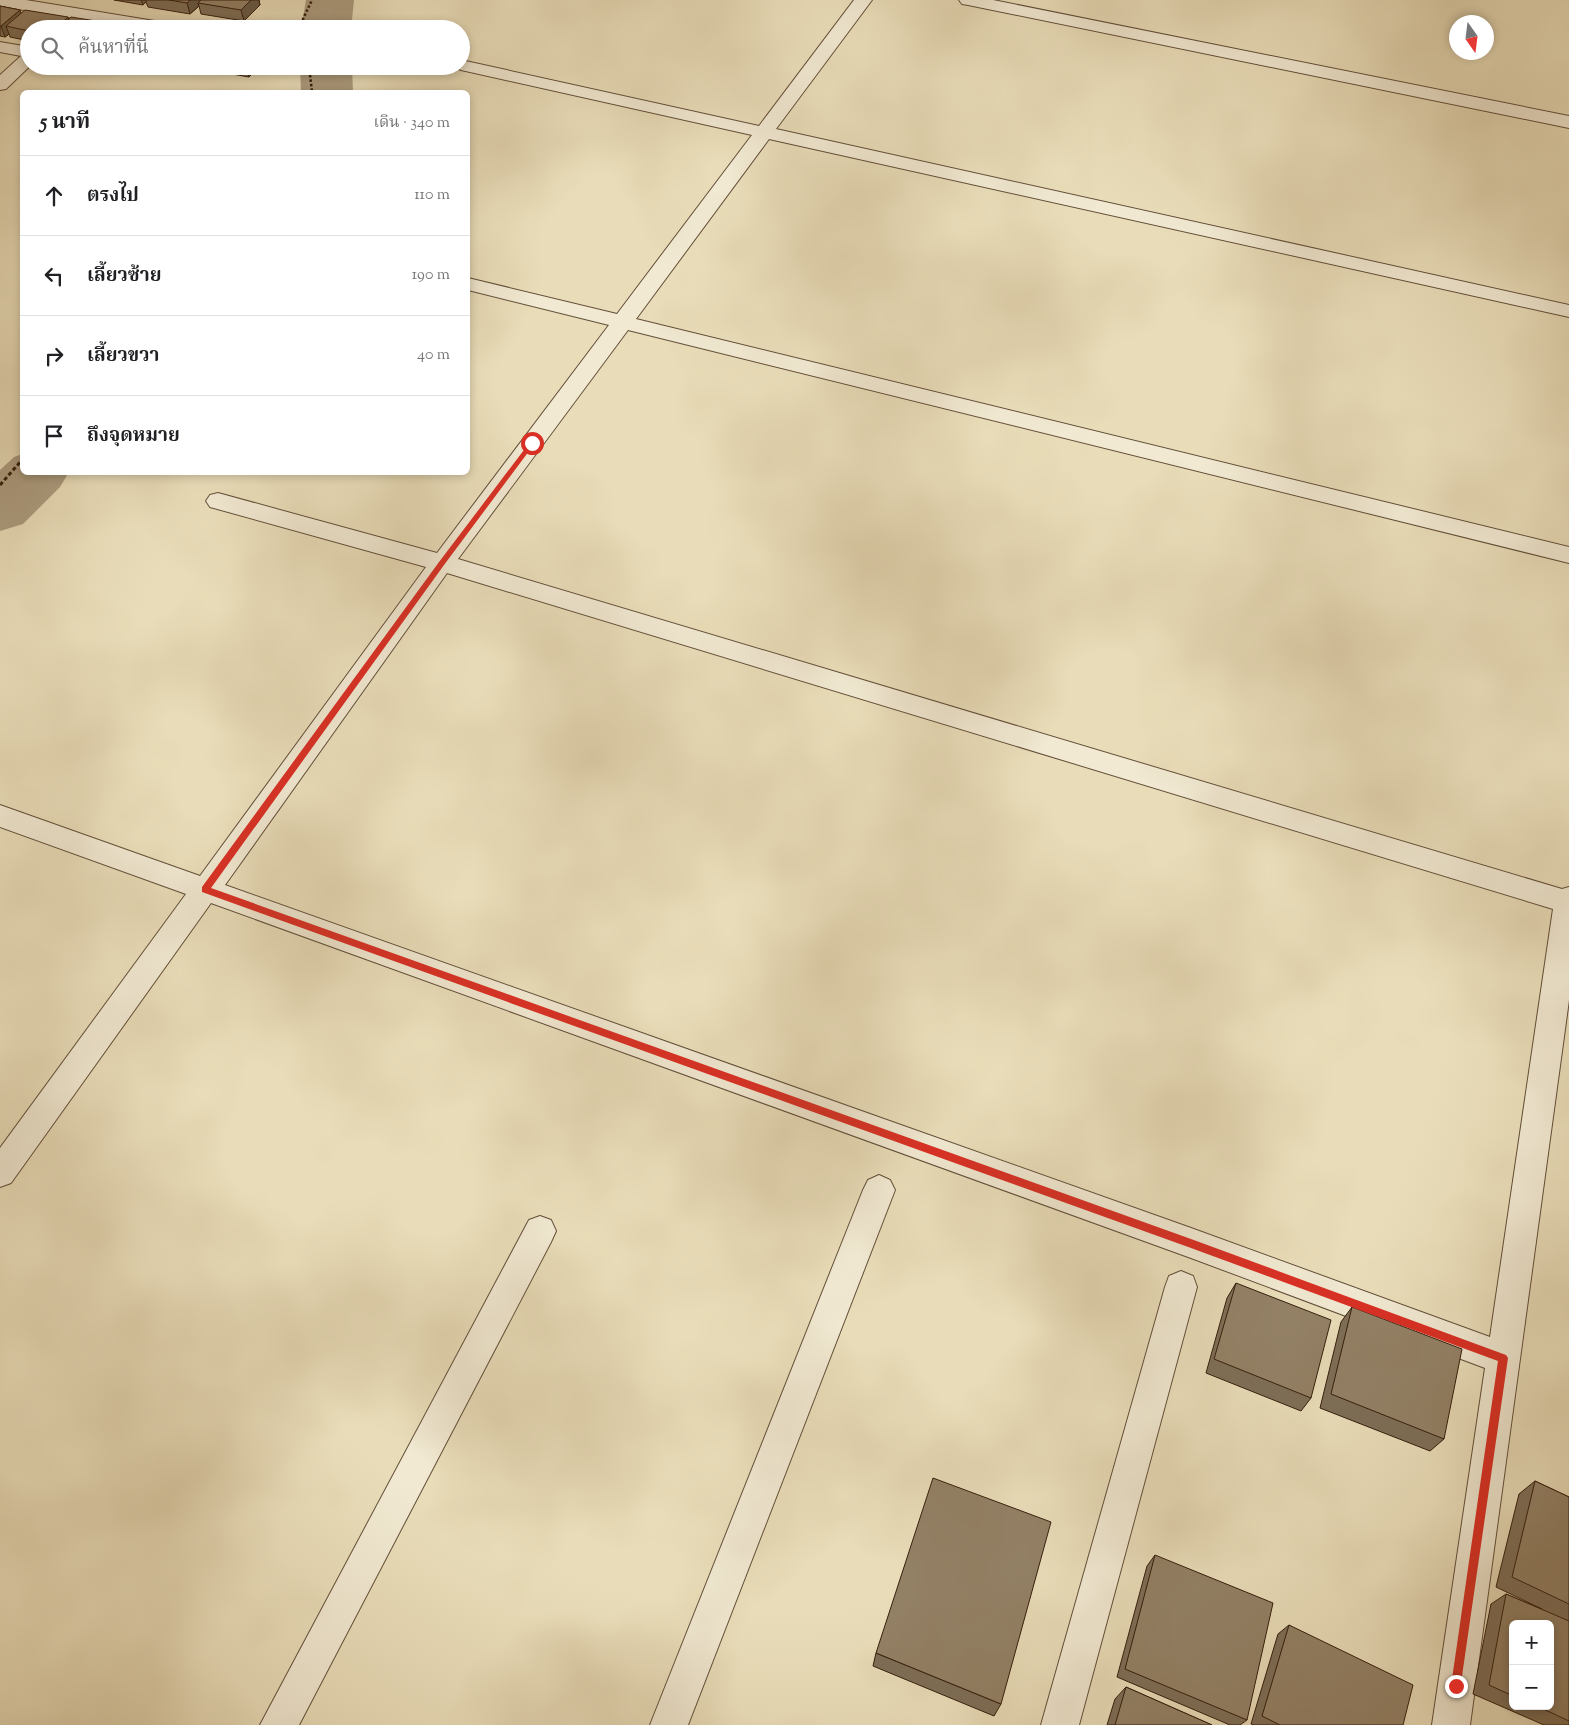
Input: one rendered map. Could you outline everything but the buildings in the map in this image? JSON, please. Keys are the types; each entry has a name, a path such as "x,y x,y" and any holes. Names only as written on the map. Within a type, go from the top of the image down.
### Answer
{"street":[{"path":"0,1173 442,563 863,0"},
{"path":"968,0 1569,122"},
{"path":"0,1 117,20"},
{"path":"0,47 20,50"},
{"path":"0,85 20,66"},
{"path":"470,67 1569,311"},
{"path":"470,285 1569,555"},
{"path":"218,501 442,563 1568,902"},
{"path":"0,816 1163,1233 1503,1358"},
{"path":"1451,1725 1569,898"},
{"path":"669,1725 879,1190"},
{"path":"279,1725 540,1231"},
{"path":"1060,1725 1181,1288"}],"path":[{"path":"303,20 312,0"},
{"path":"310,75 312,90"},
{"path":"0,485 20,462"}],"waterway":[{"path":"327,20 330,0"},
{"path":"326,75 327,90"},
{"path":"0,508 34,475"}],"route":[{"path":"532,443 442,563 205,889 1503,1358 1456,1686"}]}
